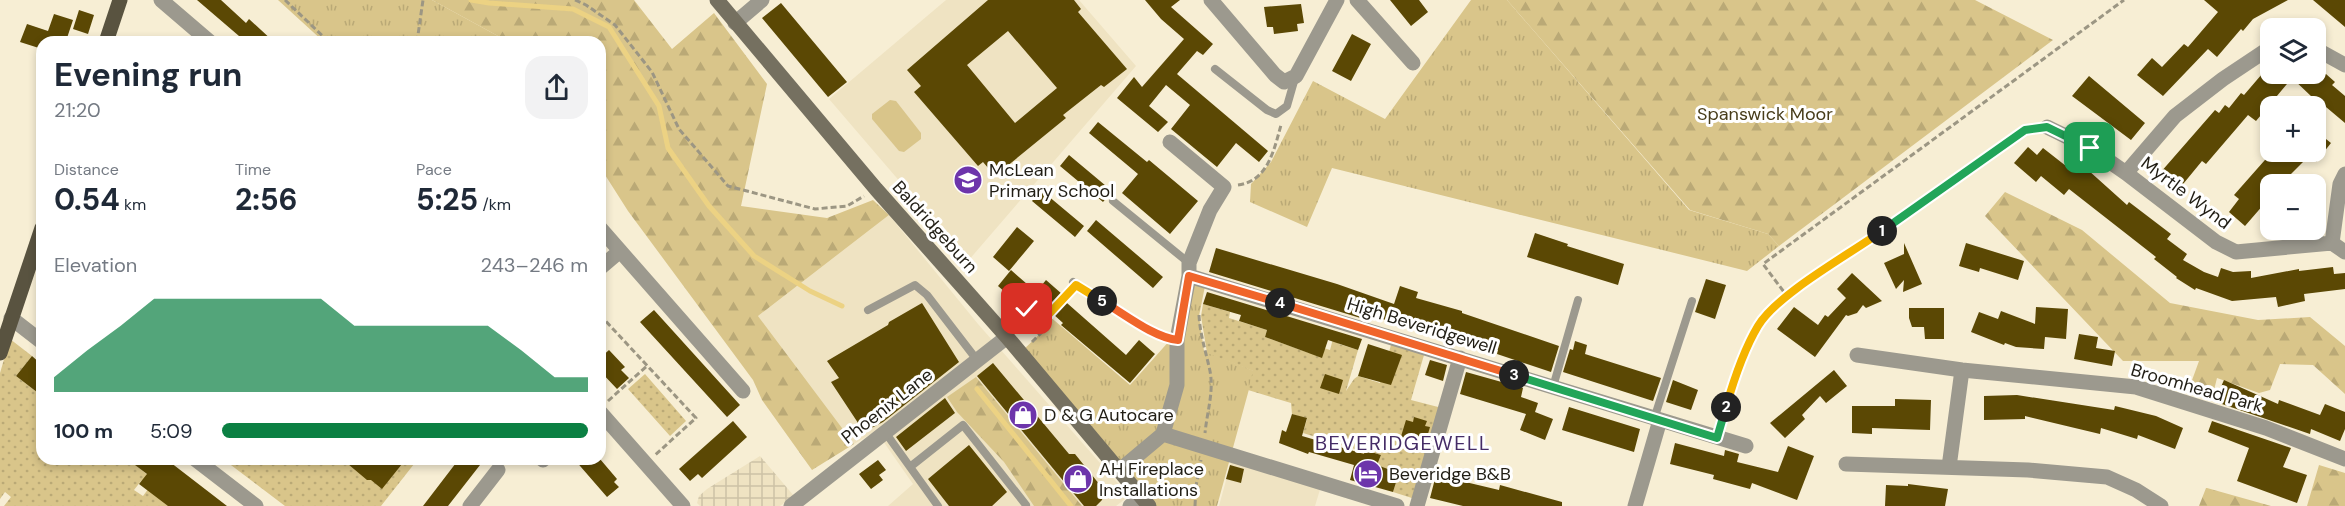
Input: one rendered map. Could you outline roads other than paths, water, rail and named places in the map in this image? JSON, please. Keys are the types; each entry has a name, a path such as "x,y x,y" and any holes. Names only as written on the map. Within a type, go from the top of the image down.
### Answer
{"main road":[{"path":"107,36 120,0"},
{"name":"Baldridgeburn","path":"717,0 876,189 1021,352 1120,470 1140,503"},
{"path":"0,353 36,245"}],"street":[{"path":"162,0 203,36"},
{"path":"735,23 762,0"},
{"path":"1211,0 1275,75 1284,82 1296,76 1337,0"},
{"path":"1357,0 1413,63"},
{"path":"2126,173 2175,116 2260,54"},
{"path":"2326,55 2345,65"},
{"name":"Myrtle Wynd","path":"2047,127 2090,148 2216,242 2236,252 2332,243"},
{"path":"1120,470 1163,434 1177,385 1178,340 1189,270 1210,210 1224,187 1170,142"},
{"path":"2345,174 2340,184 2332,243 2345,252"},
{"path":"606,235 743,391"},
{"path":"606,263 620,251"},
{"name":"High Beveridgewell","path":"1189,270 1460,358 1746,446"},
{"path":"11,318 36,337"},
{"name":"Phoenix Lane","path":"791,506 1007,337"},
{"name":"Broomhead Park","path":"1857,355 1962,370 2136,387 2266,428 2345,459"},
{"path":"1417,506 1460,358"},
{"path":"1949,467 1962,370"},
{"path":"606,417 682,506"},
{"path":"1635,506 1657,419"},
{"path":"1163,434 1397,506"},
{"path":"1846,464 2028,470 2107,477 2136,490 2161,506"},
{"path":"203,465 256,506"},
{"path":"470,506 498,470"}],"lane":[{"path":"1215,69 1276,114 1287,106 1296,76"},
{"path":"1113,201 1189,270"},
{"path":"1075,283 1141,324 1170,339 1178,340"},
{"path":"868,310 915,285 927,295 977,360"},
{"path":"1553,387 1578,300"},
{"path":"1657,419 1692,301"},
{"path":"910,467 963,425 1026,505"},
{"path":"885,432 938,506"}],"waterway":[{"path":"471,0 573,9 609,27 659,106 668,148 709,206 754,256 810,291 842,306"},
{"path":"977,389 1071,506"}],"place":[{"name":"McLean Primary School","path":"968,180"},
{"name":"D & G Autocare","path":"1023,415"},
{"name":"Beveridge B&B","path":"1368,474"},
{"name":"AH Fireplace Installations","path":"1078,479"}],"district":[{"name":"BEVERIDGEWELL","path":"1403,443"}],"park label":[{"name":"Spanswick Moor","path":"1765,114"}]}
